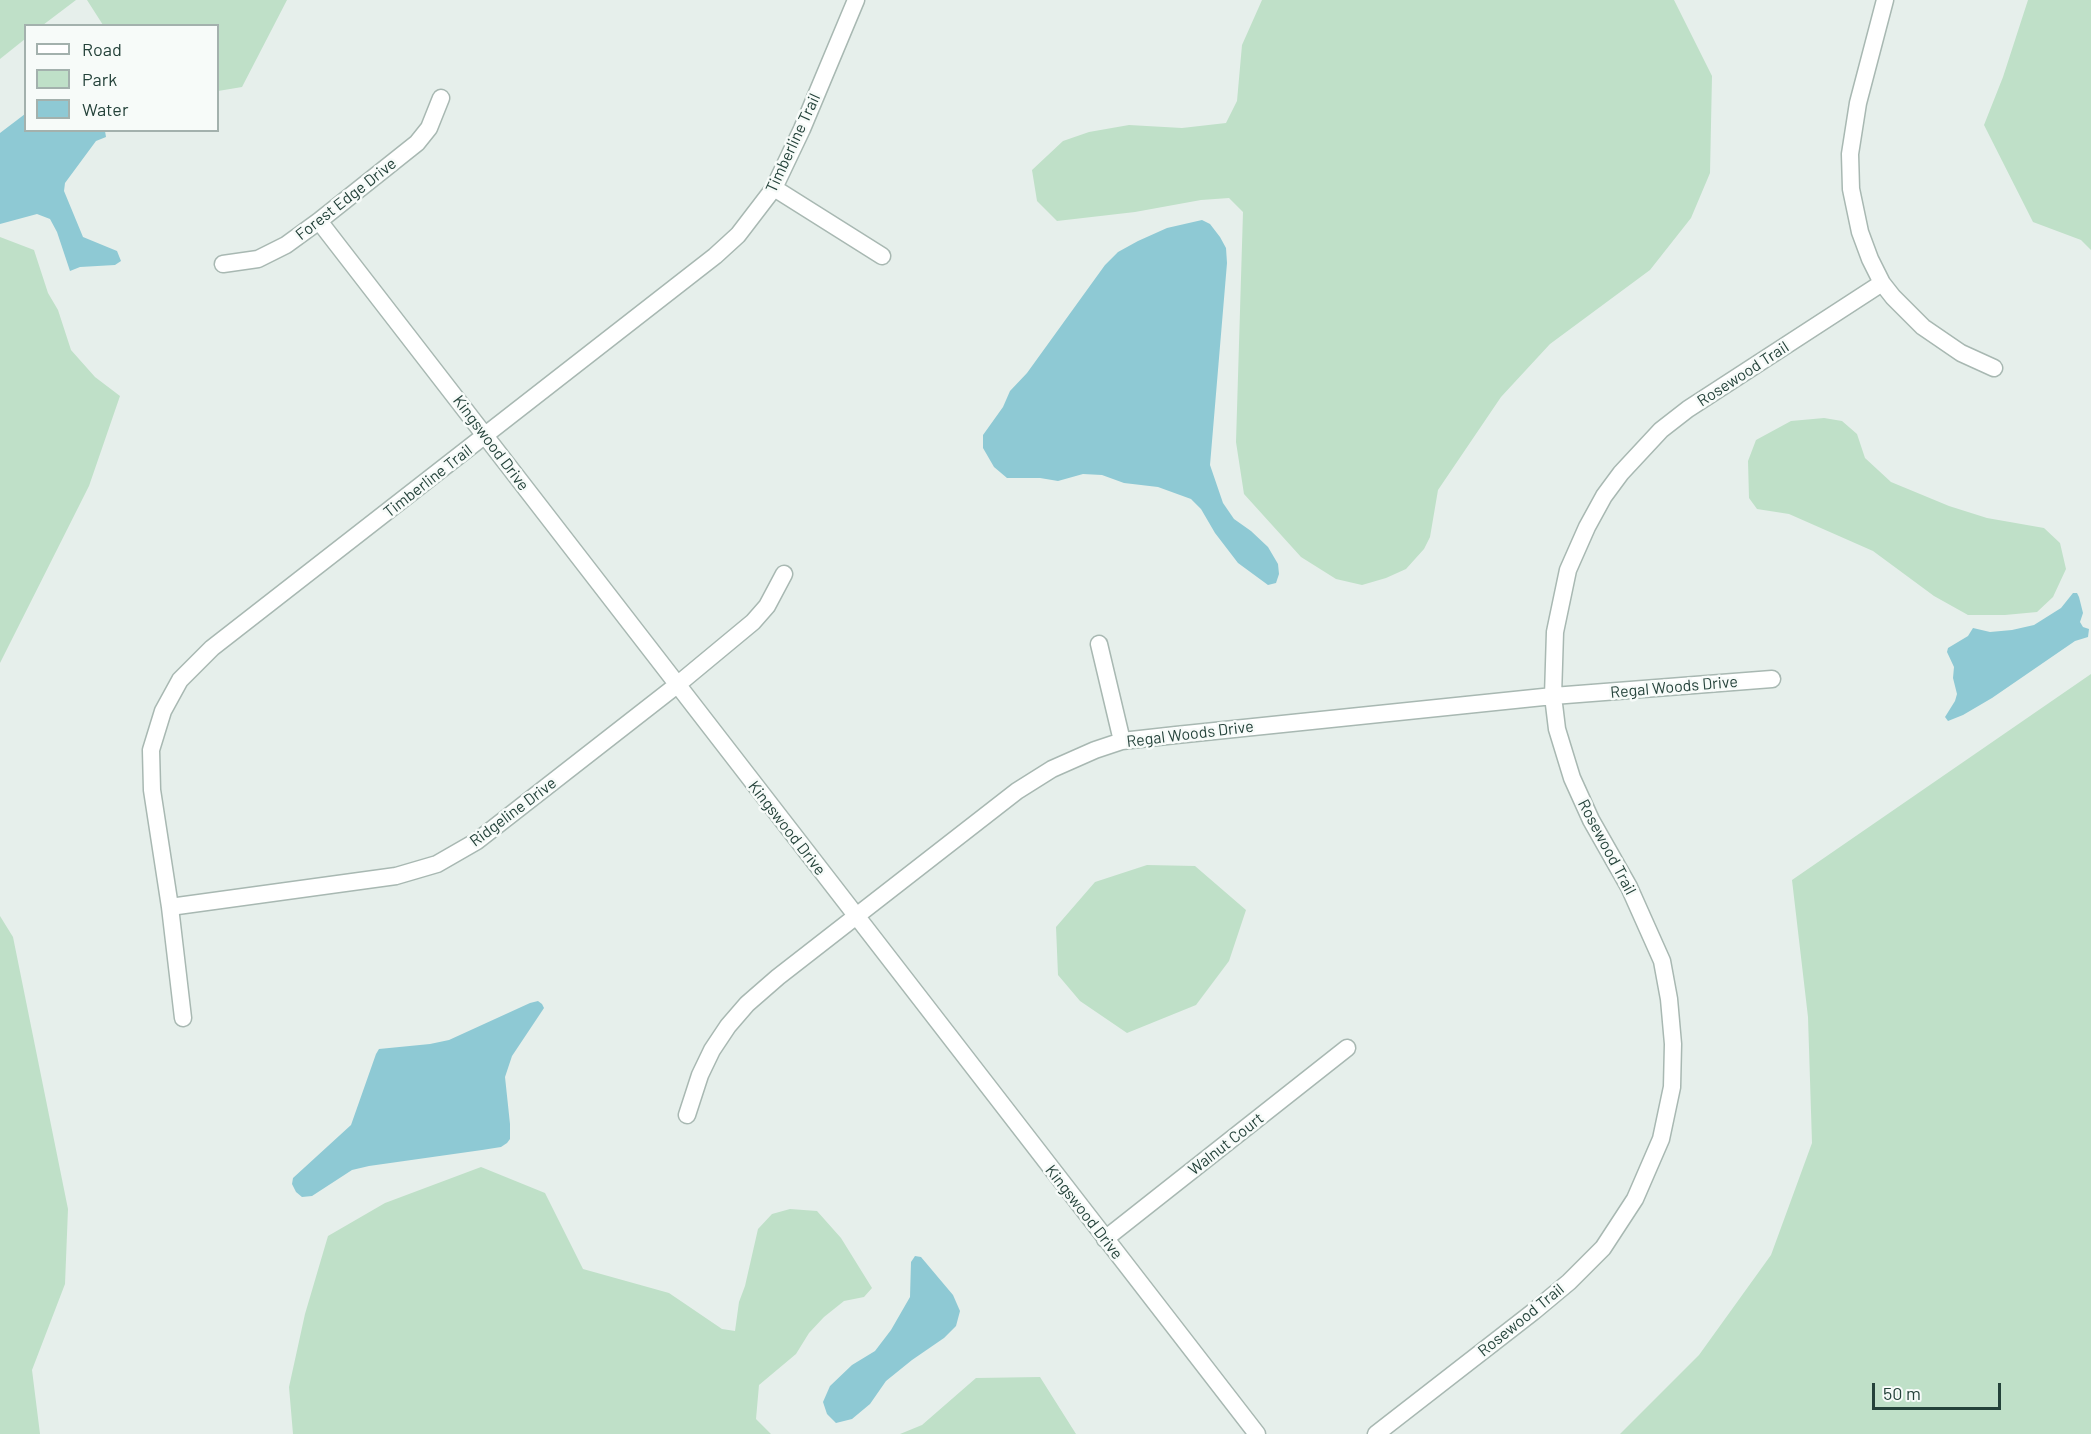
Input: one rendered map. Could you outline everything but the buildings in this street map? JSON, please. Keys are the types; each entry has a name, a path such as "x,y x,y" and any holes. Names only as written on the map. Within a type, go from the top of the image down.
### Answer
{"street":[{"name":"Timberline Trail","path":"183,1018 170,907 152,790 152,750 163,711 180,680 212,648 486,436 715,256 738,235 774,188 802,129 856,0"},
{"path":"1886,0 1858,103 1850,154 1851,189 1860,232 1882,283 1893,297 1923,327 1961,353 1994,368"},
{"name":"Forest Edge Drive","path":"223,264 258,258 286,245 319,221 417,144 429,128 441,98"},
{"path":"774,188 882,256"},
{"name":"Kingswood Drive","path":"319,221 1257,1434"},
{"name":"Rosewood Trail","path":"1376,1434 1533,1312 1569,1282 1603,1248 1635,1199 1661,1139 1672,1087 1673,1044 1669,999 1662,962 1629,887 1591,820 1572,778 1557,729 1554,696 1555,632 1568,570 1604,496 1621,473 1661,430 1688,409 1882,283"},
{"name":"Ridgeline Drive","path":"170,907 396,876 437,864 477,840 677,685 753,622 767,606 784,574"},
{"path":"1099,644 1122,741"},
{"name":"Regal Woods Drive","path":"687,1115 700,1075 712,1050 741,1011 778,977 1017,791 1052,770 1095,750 1122,741 1554,696 1772,679"},
{"name":"Walnut Court","path":"1105,1239 1347,1048"}],"green space":[{"path":"0,0 76,0 44,24 24,24 24,40 0,59"},
{"path":"87,0 287,0 242,87 219,91 219,24 102,24"},
{"path":"1262,0 1674,0 1712,76 1710,173 1691,218 1650,270 1550,344 1501,397 1438,490 1430,537 1424,549 1406,569 1362,585 1336,579 1301,557 1244,494 1236,442 1243,212 1229,198 1057,221 1037,201 1032,170 1063,141 1089,132 1129,125 1182,128 1226,123 1237,101 1242,45"},
{"path":"2028,0 2091,0 2091,250 2081,240 2033,222 1984,125 2003,77"},
{"path":"0,237 34,250 71,350 95,377 120,396 89,486 0,663"},
{"path":"1824,418 1842,421 1857,434 1865,458 1891,482 1949,506 1987,518 2044,528 2060,543 2066,569 2053,597 2037,612 1968,615 1934,596 1873,551 1789,514 1757,509 1749,498 1748,461 1756,440 1791,421"},
{"path":"2091,674 2091,1434 1620,1434 1699,1355 1771,1255 1812,1143 1808,1017 1792,880"},
{"path":"1147,865 1195,866 1246,910 1229,961 1196,1005 1127,1033 1080,1001 1058,975 1056,927 1095,882"},
{"path":"0,916 13,937 68,1209 65,1284 32,1370 40,1434 0,1434"},
{"path":"481,1167 545,1193 583,1269 669,1293 722,1329 735,1331 739,1302 758,1229 772,1214 790,1209 817,1211 841,1238 872,1288 864,1297 844,1301 824,1317 809,1333 796,1354 759,1385 756,1419 771,1434 293,1434 289,1387 305,1314 328,1236 385,1203"},
{"path":"1040,1377 1076,1434 900,1434 922,1425 976,1378"}],"water":[{"path":"24,115 24,132 105,132 106,137 96,141 65,183 64,191 83,237 117,251 121,261 115,265 80,267 70,271 57,232 50,219 37,214 0,224 0,133"},
{"path":"1202,220 1210,224 1220,237 1226,248 1227,263 1210,465 1223,503 1234,519 1268,547 1278,564 1279,574 1276,583 1268,585 1238,563 1215,533 1201,509 1191,499 1158,487 1124,483 1102,475 1083,474 1058,481 1040,478 1007,478 994,467 983,448 983,435 1003,407 1010,391 1027,373 1105,265 1118,252 1138,241 1167,228"},
{"path":"2073,593 2077,593 2079,597 2083,613 2080,622 2083,627 2089,629 2088,637 2075,641 1992,698 1948,721 1945,717 1957,694 1953,678 1954,667 1947,652 1948,648 1968,636 1973,628 1990,632 2034,625 2061,608"},
{"path":"538,1001 544,1008 512,1056 505,1077 510,1124 510,1139 507,1143 501,1147 369,1166 352,1170 312,1196 302,1197 296,1192 292,1184 293,1178 351,1125 379,1049 449,1040"},
{"path":"915,1256 921,1257 953,1295 960,1311 956,1326 944,1338 886,1381 870,1404 852,1419 836,1423 827,1414 823,1402 830,1386 852,1365 875,1351 891,1330 910,1297 911,1262"}]}
